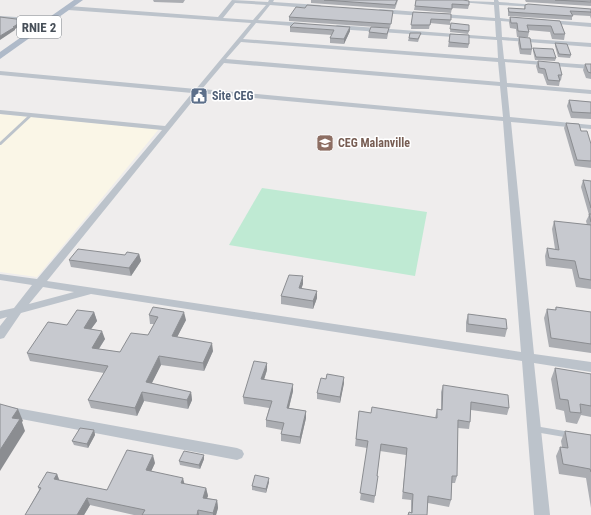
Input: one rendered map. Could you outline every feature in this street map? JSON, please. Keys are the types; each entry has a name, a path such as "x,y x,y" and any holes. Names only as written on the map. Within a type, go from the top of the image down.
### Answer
{"main road":[{"name":"RNIE 2","path":"0,56 79,0"}],"street":[{"path":"440,0 497,2 544,7"},
{"path":"218,19 235,1 270,2 323,7"},
{"path":"0,335 17,311 270,2"},
{"path":"497,2 497,19 502,60 542,515"},
{"path":"68,8 309,25"},
{"path":"370,10 528,21"},
{"path":"0,18 49,21"},
{"path":"544,22 591,25"},
{"path":"332,27 591,45"},
{"path":"240,40 591,68"},
{"path":"223,60 591,92"},
{"path":"0,73 591,127"},
{"path":"0,112 167,128"},
{"path":"0,277 591,367"},
{"path":"0,315 91,291"},
{"path":"0,410 237,454"}],"lane":[{"path":"0,144 31,115"},
{"path":"534,429 577,436"}],"shaded area":[{"path":"0,114 159,129 37,277 0,272"}],"green space":[{"path":"262,188 427,212 415,276 229,245"}],"building":[{"path":"324,0 397,0 395,5"},
{"path":"416,0 463,0 469,1 469,5 452,4 452,9 415,6"},
{"path":"555,0 591,0 591,2"},
{"path":"307,5 393,11 391,24 289,17 296,7 305,8"},
{"path":"525,5 591,9 591,12 570,11 573,16 509,12 508,8 525,9"},
{"path":"413,12 451,14 451,20 431,19 430,25 411,25"},
{"path":"0,17 24,20 0,36"},
{"path":"510,17 560,21 565,34 554,34 551,26 527,25 529,32 518,31 517,23 511,23"},
{"path":"294,23 350,27 344,39 330,38 334,30 290,27"},
{"path":"451,23 469,25 469,31 450,29"},
{"path":"371,27 389,28 387,34 369,32"},
{"path":"410,33 421,33 418,39 409,38"},
{"path":"450,34 469,35 469,44 449,42"},
{"path":"519,37 530,38 532,49 521,49"},
{"path":"555,43 567,44 571,55 559,54"},
{"path":"533,48 553,49 556,58 536,57"},
{"path":"538,61 559,63 562,75 558,75 560,81 548,80 545,69 539,68"},
{"path":"585,64 591,64 591,73 588,72"},
{"path":"569,100 591,102 591,113 572,112"},
{"path":"566,123 579,124 581,131 587,131 591,144 591,161 577,160"},
{"path":"583,180 591,181 591,208"},
{"path":"554,221 591,225 591,280 579,278 575,261 549,258 547,248 559,250"},
{"path":"78,249 125,255 127,252 139,254 129,268 69,260"},
{"path":"289,275 303,276 299,288 317,291 313,301 281,296"},
{"path":"153,307 184,312 172,336 212,343 203,363 159,356 146,382 191,392 187,400 142,392 135,408 88,400 108,366 27,353 48,322 67,325 77,310 94,312 84,328 102,331 92,348 120,352 131,333 148,335 158,317 149,315"},
{"path":"556,307 591,312 591,344 551,338 547,309 556,310"},
{"path":"468,314 506,319 507,329 468,324"},
{"path":"254,361 267,363 261,379 293,384 287,408 306,411 300,437 281,434 284,423 266,420 272,401 243,397"},
{"path":"555,368 591,374 591,406 580,404 581,413 570,412 568,400 560,399"},
{"path":"327,374 344,377 340,397 317,393 321,378 326,379"},
{"path":"443,385 508,395 509,408 471,402 470,422 458,420 457,476 452,476 451,500 428,496 427,515 408,515 409,512 412,513 413,494 403,492 407,448 381,444 375,496 360,493 368,441 356,439 359,411 371,413 372,407 437,418 437,409 442,410"},
{"path":"0,404 18,409 12,418 20,419 0,450"},
{"path":"80,428 94,430 87,444 72,441"},
{"path":"565,431 591,435 591,472 590,469 563,464 560,447 568,448"},
{"path":"127,450 153,455 146,470 183,478 181,483 206,488 203,498 217,500 213,513 198,510 197,515 142,515 145,510 87,498 77,515 25,515 41,488 38,487 47,472 57,474 54,479 107,490"},
{"path":"184,451 204,455 199,465 179,461"},
{"path":"255,475 269,478 266,489 252,486"}],"place":[{"name":"Site CEG","path":"199,96"},
{"name":"CEG Malanville","path":"325,143"}]}
